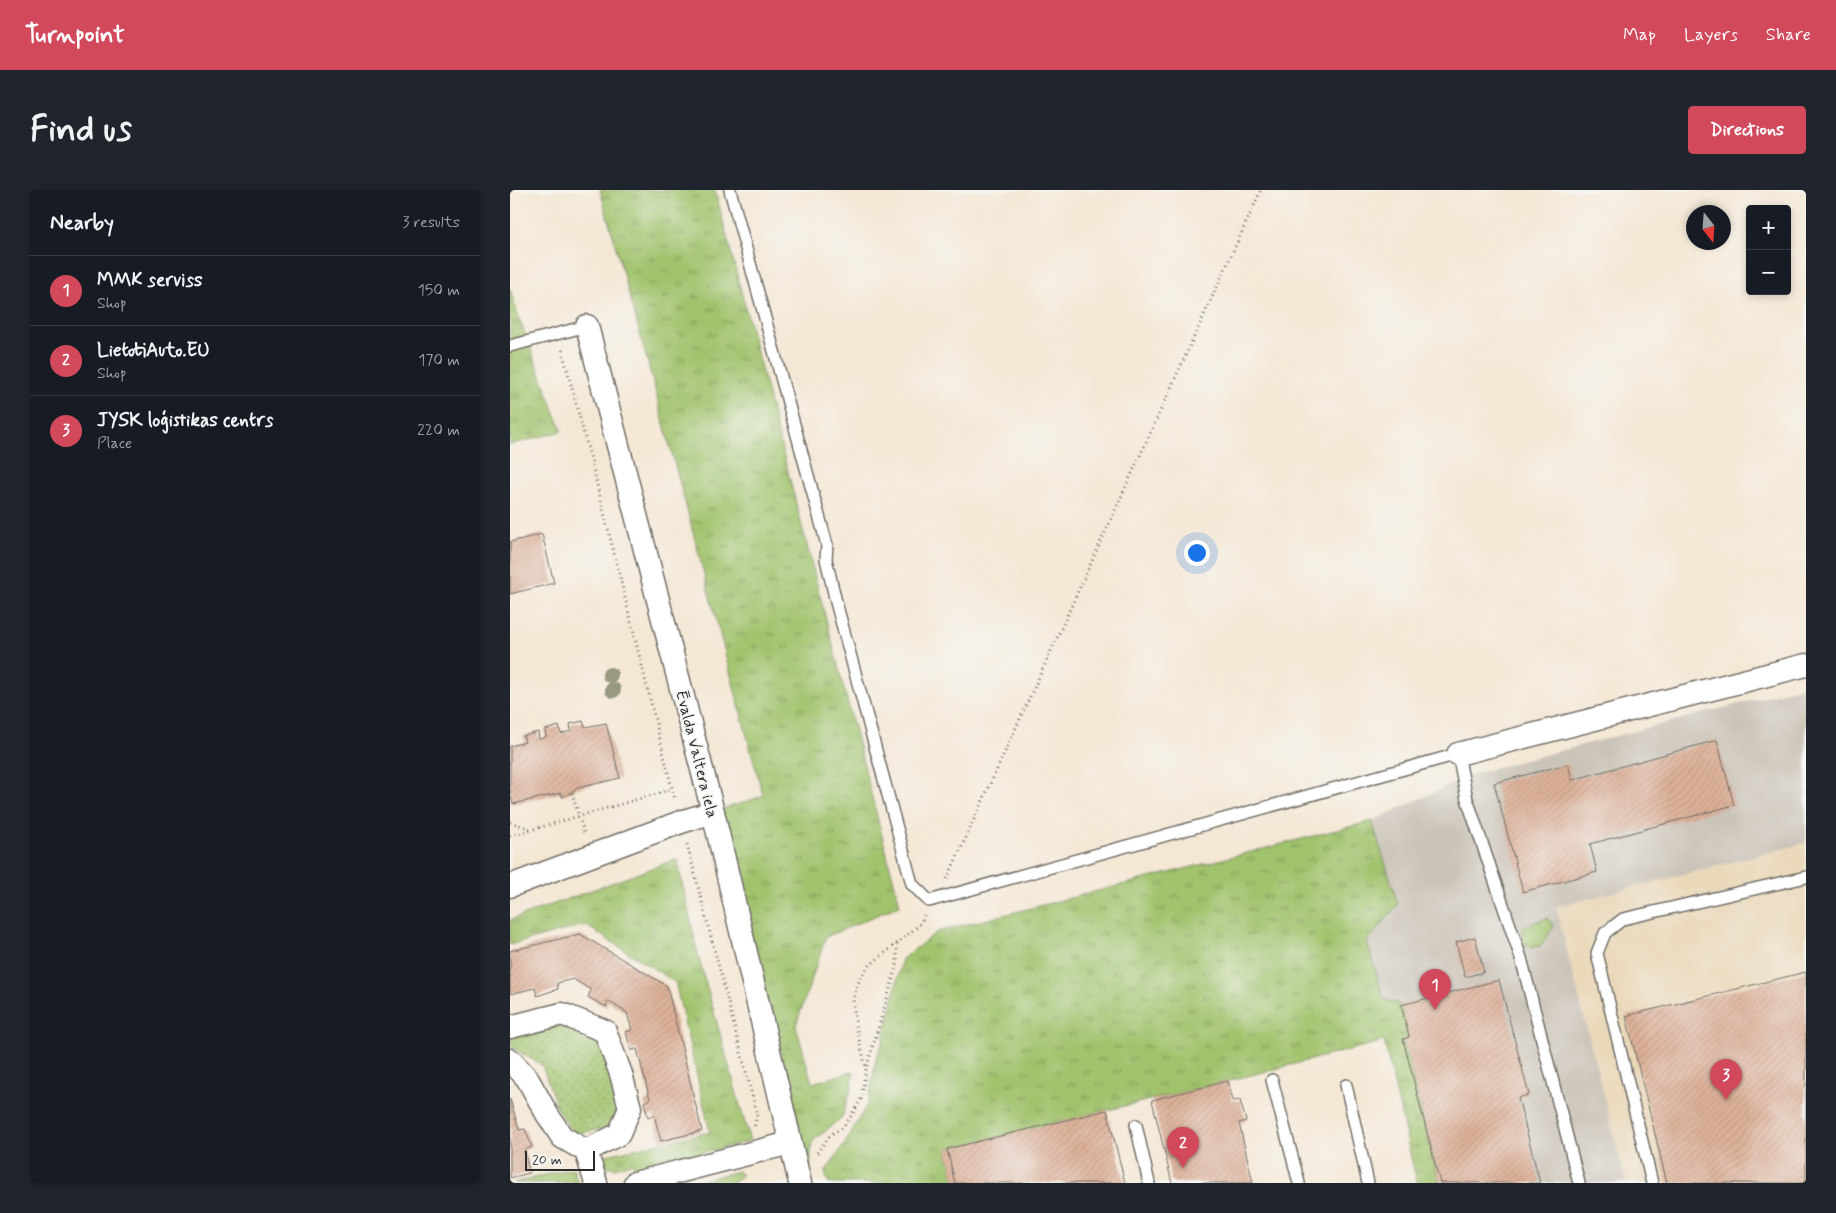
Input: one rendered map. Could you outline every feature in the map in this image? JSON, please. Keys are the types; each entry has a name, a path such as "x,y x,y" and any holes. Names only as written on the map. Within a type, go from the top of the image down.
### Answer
{"street":[{"name":"Ēvalda Valtera iela","path":"587,326 713,812 800,1183"},
{"path":"1458,754 1806,665"},
{"path":"510,886 681,822 713,812"},
{"path":"510,1027 562,1014 605,1031 621,1074 630,1108 619,1134 586,1150"},
{"path":"510,1060 527,1078 562,1137 586,1150 596,1183"},
{"path":"635,1183 790,1143"}],"lane":[{"path":"730,190 827,545 826,559 836,602 912,884 929,902 1458,754 1467,799 1521,958 1579,1183"},
{"path":"510,346 587,326"},
{"path":"1652,1183 1597,953 1605,933 1623,919 1806,877"},
{"path":"1272,1080 1299,1183"},
{"path":"1346,1086 1368,1183"},
{"path":"1136,1125 1149,1183"}],"path":[{"path":"866,1068 856,1027 853,999 860,978 870,965 921,923 929,902 948,878 1261,190"},
{"path":"567,371 594,470 681,822 757,1114 748,1154"},
{"path":"510,836 673,789"},
{"path":"572,792 590,856"},
{"path":"510,822 532,830"},
{"path":"818,1160 817,1153 830,1135 842,1128 861,1099 866,1068 897,965 897,944"}],"shaded area":[{"path":"1806,686 1806,843 1556,907 1626,1183 1440,1183 1403,1039 1384,999 1367,941 1398,904 1372,821 1476,773"},
{"path":"1806,843 1806,1183 1626,1183 1556,907"}],"green space":[{"path":"600,190 715,190 900,905 826,937 796,1025 812,1083 854,1071 851,1090 842,1117 812,1142 810,1169 720,810 763,796"},
{"path":"510,289 517,313 562,431 510,445"},
{"path":"1372,821 1398,904 1367,942 1384,999 1401,1005 1409,1037 1403,1040 1439,1182 1417,1183 1384,1041 947,1149 955,1183 828,1183 825,1172 844,1145 868,1103 876,1059 884,1038 902,959 937,932"},
{"path":"677,859 699,959 750,1141 634,1170 633,1163 615,1168 604,1166 602,1156 710,1132 675,982 585,925 510,945 510,920"},
{"path":"1547,918 1554,926 1542,945 1532,948 1522,941 1523,927"},
{"path":"563,1025 600,1036 622,1108 606,1128 574,1134 558,1111 542,1065 512,1048 510,1035"},
{"path":"573,1168 578,1183 513,1183"},
{"path":"738,1171 741,1177 732,1183 691,1183"}],"building":[{"path":"542,534 554,583 510,594 510,542"},
{"path":"583,721 585,727 606,723 620,778 578,788 562,797 561,793 513,804 510,793 510,746 525,742 523,736 538,732 539,739 546,737 545,730 559,726 561,734 571,731 570,724"},
{"path":"1717,740 1734,805 1590,844 1597,872 1523,892 1494,783 1568,764 1572,780"},
{"path":"580,934 667,986 702,1131 661,1141 654,1115 648,1117 644,1102 650,1099 637,1049 631,1050 626,1032 632,1030 627,1013 608,1001 606,1007 588,997 591,990 573,979 557,983 558,989 537,996 535,988 510,994 510,951"},
{"path":"1475,937 1484,972 1465,977 1456,942"},
{"path":"1806,972 1806,1183 1667,1183 1626,1016"},
{"path":"1499,980 1529,1095 1518,1098 1540,1183 1440,1183 1403,1039 1409,1037 1401,1005"},
{"path":"1228,1081 1233,1101 1240,1100 1246,1121 1239,1123 1253,1183 1172,1183 1152,1100"},
{"path":"510,1099 519,1130 525,1129 532,1147 524,1150 530,1173 510,1178"},
{"path":"1107,1110 1125,1183 955,1183 947,1149"}],"place":[{"name":"MMK serviss","path":"1435,1010"},
{"name":"JYSK loģistikas centrs","path":"1726,1100"},
{"name":"LietotiAuto.EU","path":"1183,1168"}]}
